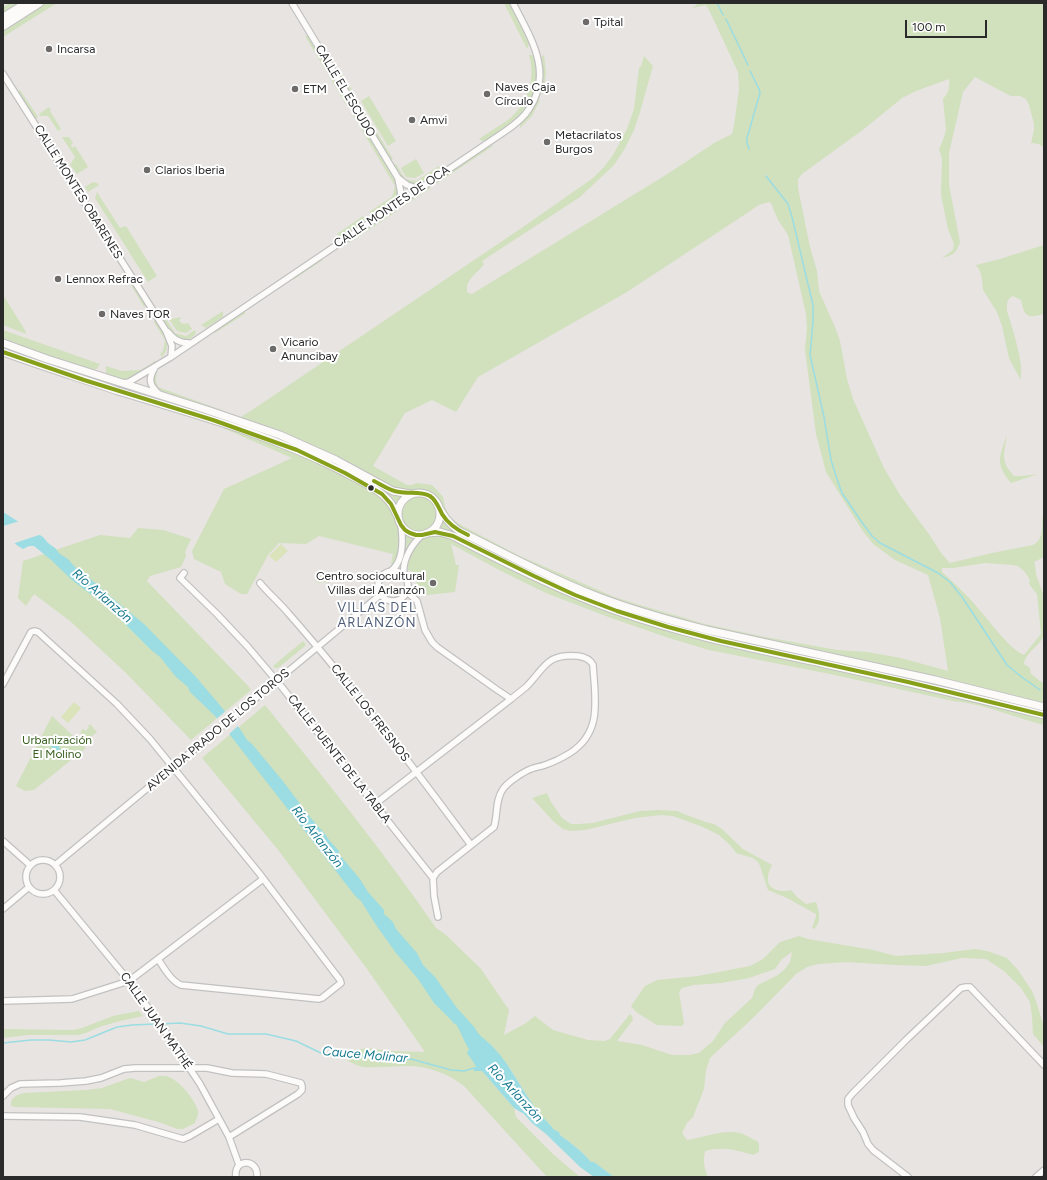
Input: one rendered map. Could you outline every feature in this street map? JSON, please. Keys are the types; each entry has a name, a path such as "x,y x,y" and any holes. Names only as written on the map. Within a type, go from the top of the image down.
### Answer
{"main road":[{"path":"3,18 27,3"},
{"path":"3,26 39,3"}],"street":[{"name":"CALLE EL ESCUDO","path":"292,3 398,178 401,197 397,203"},
{"name":"CALLE MONTES DE OCA","path":"122,384 129,382 171,356 514,125 529,110 535,98 540,78 539,62 534,46 513,3"},
{"name":"CALLE MONTES OBARENES","path":"3,74 166,330 172,346 171,356"},
{"name":"CALLE EL ESCUDO","path":"398,178 407,185 419,189"},
{"name":"CALLE MONTES OBARENES","path":"166,330 178,341 190,343"},
{"path":"3,344 47,360 208,410 280,435 336,460 392,491 411,494 417,493 430,496 435,501 449,523 459,530 559,580 591,594 636,610 707,630 935,680 1044,707"},
{"path":"3,352 84,380 235,427 297,450 345,472 386,497 397,514 403,539 397,565 392,570 383,573 378,581 378,590 380,595 387,600 397,601 405,596 408,582 403,570 411,548 414,543 425,534 433,530 437,525 440,513 438,506"},
{"path":"157,365 152,373 150,382 161,396"},
{"path":"397,514 401,502 411,494"},
{"path":"401,526 405,530 416,535 440,532 453,536 528,574 582,598 618,612 675,629 721,641 955,693 1044,715"},
{"path":"392,570 404,574"},
{"name":"CALLE PUENTE DE LA TABLA","path":"184,573 180,578 243,642 277,681 433,878"},
{"name":"CALLE LOS FRESNOS","path":"260,586 288,612 317,647 416,772 471,845"},
{"path":"407,592 417,601 425,630 432,642 511,699"},
{"name":"AVENIDA PRADO DE LOS TOROS","path":"55,865 380,595"},
{"path":"3,684 31,632 36,631 117,704 150,739 263,879 340,980 341,984 322,998 181,985 173,980 158,959"},
{"path":"375,804 511,699 526,686 546,663 554,658 568,655 583,656 592,662 596,705 594,720 587,738 578,747 565,756 551,763 528,771 504,788 498,802 494,827 437,872 433,878 434,896 438,917"},
{"path":"3,841 30,865"},
{"path":"45,860 55,865 60,875 54,890 44,894 33,891 29,887 26,874 30,865 37,861 45,860"},
{"path":"3,1001 72,999 129,981 263,879"},
{"path":"3,909 29,887"},
{"name":"CALLE JUAN MATHÉ","path":"54,890 129,981 154,1014 190,1068 219,1119 229,1137 239,1165"},
{"path":"908,1177 868,1144 863,1132 850,1111 848,1099 901,1045 961,988 970,987 1044,1065"},
{"path":"3,1096 11,1088 20,1084 86,1081 101,1078 124,1069 135,1068 207,1068 232,1073 266,1074 301,1083 302,1090 298,1094 229,1137"},
{"path":"3,1116 92,1118 135,1125 183,1139 219,1119"},
{"path":"236,1177 235,1171 239,1165 246,1163 253,1165 257,1172 257,1177"},
{"path":"1036,1177 1044,1170"}],"green space":[{"path":"10,3 20,3 3,14 3,7"},
{"path":"46,3 57,3 3,37 3,30"},
{"path":"504,3 509,3 529,43 527,49"},
{"path":"699,3 1044,3 1044,148 1039,144 1031,143 1034,124 1026,99 1020,96 1011,96 975,77 963,92 949,153 949,185 960,242 954,253 942,258 953,250 954,244 948,229 941,195 942,158 939,149 946,130 943,99 949,89 949,79 916,91 902,98 864,129 802,174 798,179 798,188 810,247 817,271 819,291 840,341 847,379 853,399 884,468 900,495 941,553 950,563 1033,545 1040,538 1044,512 1044,557 1034,562 1036,574 1044,597 1044,636 1029,653 1024,664 1030,668 1031,674 1044,684 1044,725 976,705 709,650 669,638 546,593 451,544 456,565 459,565 455,592 427,595 418,585 411,571 391,564 393,554 319,536 306,544 279,543 268,555 247,594 241,594 225,584 221,572 194,559 192,551 224,489 292,458 223,428 232,422 100,381 3,348 99,380 215,415 240,418 157,390 153,380 155,373 157,370 156,381 158,387 241,417 255,408 593,178 613,155 627,129 634,109 639,68 644,56 653,66 634,130 624,150 614,165 580,197 482,261 484,264 469,281 467,289 468,293 472,294 669,173 714,143 732,134 739,89 738,72 706,5 692,8","holes":["769,202 771,203 778,220 788,235 806,314 807,327 805,350 816,434 826,472 862,530 873,544 895,560 928,575 940,618 948,671 901,658 867,652 837,650 705,624 612,596 520,556 459,524 450,517 445,507 443,497 432,485 417,483 407,485 373,466 405,413 432,400 456,412 478,377 627,292 759,205","985,563 1018,566 1025,572 1030,580 1029,584 1037,594 1041,634 1024,655 1018,652 1005,640 969,598 942,572 942,568 953,568"]},
{"path":"305,36 308,36 348,103 347,106"},
{"path":"529,55 532,55 535,58 537,72 536,85 528,105 513,121 485,141 482,141 479,139 515,114 525,99 531,82 531,64"},
{"path":"544,55 546,73 543,94 540,92 543,73 542,56"},
{"path":"341,73 355,95 352,95 340,75"},
{"path":"20,90 38,117 37,118 35,118 18,91"},
{"path":"369,96 396,141 388,146 361,101"},
{"path":"357,99 393,159 391,160 356,102"},
{"path":"537,100 540,100 532,116 520,128 520,124 529,115"},
{"path":"49,107 61,129 58,131 48,116 40,116 39,114"},
{"path":"353,115 356,115 394,178 398,188 395,199 385,209 373,216 369,212 392,197 395,186"},
{"path":"62,137 69,137 73,143 71,145 72,148 75,146 88,167 77,174 70,165 75,157"},
{"path":"490,145 493,146 436,184 436,181"},
{"path":"416,159 424,173 415,178 406,177 401,168"},
{"path":"396,164 405,179 416,181 439,166 440,170 423,182 413,185 404,181 394,165"},
{"path":"93,182 99,185 88,192 85,187"},
{"path":"428,187 431,188 402,207 402,204"},
{"path":"97,192 120,228 126,226 157,276 148,282 95,198"},
{"path":"394,209 397,211 349,243 348,240"},
{"path":"363,216 365,221 340,238 337,234"},
{"path":"1044,245 1044,314 1031,316 1026,314 1024,312 1021,300 1013,296 1007,302 1007,311 1020,357 1020,379 1009,358 1002,326 997,312 983,290 980,271 976,265"},
{"path":"320,259 323,260 293,280 292,278"},
{"path":"128,280 130,280 146,305 144,307"},
{"path":"3,295 25,330 26,334 3,325"},
{"path":"223,311 223,317 206,328 201,325"},
{"path":"243,311 246,313 215,333 215,330"},
{"path":"181,318 179,320 182,324 188,323 192,329 186,333 177,331 169,319"},
{"path":"166,319 175,333 186,336 195,330 196,333 189,339 180,339 171,331 164,321"},
{"path":"156,320 166,338 167,343 167,347 162,357 160,354 163,351 165,340 154,322"},
{"path":"3,330 100,364 97,369 90,370 3,340"},
{"path":"155,361 156,362 127,379 116,379 106,373 106,366 122,371 141,370"},
{"path":"1007,435 1004,457 1010,471 1014,476 1038,474 1011,483 1002,470 1000,460"},
{"path":"138,528 163,530 191,539 185,552 186,556 181,567 150,576 147,581 251,690 191,740 125,672 70,621 34,594 26,606 18,598 23,561 100,535 130,538"},
{"path":"281,544 288,551 276,562 269,556"},
{"path":"320,576 330,580 329,583 318,583 315,580"},
{"path":"303,641 306,644 305,646 278,668 273,666"},
{"path":"74,702 81,708 68,723 61,717"},
{"path":"265,705 374,843 436,928 445,934 481,969 509,1010 504,1035 526,1023 535,1016 553,1030 588,1040 605,1041 610,1039 630,1014 633,1020 617,1041 642,1045 672,1055 689,1055 699,1053 713,1041 725,1023 752,998 758,985 778,975 785,969 790,962 792,952 782,959 775,969 749,978 682,988 679,992 684,1023 682,1026 657,1025 636,1012 631,1006 645,986 657,980 698,976 750,966 763,959 780,942 799,936 808,939 873,950 896,956 944,953 975,949 987,951 1007,958 1018,970 1032,991 1044,1027 1044,1047 1033,1034 1030,1002 1021,988 1004,971 986,959 962,958 926,966 847,962 818,964 807,967 796,974 756,1015 710,1058 706,1070 704,1089 693,1117 687,1123 682,1133 687,1140 727,1132 740,1133 757,1141 759,1144 759,1152 753,1155 735,1150 723,1149 705,1151 704,1164 708,1177 614,1177 594,1162 591,1162 560,1135 559,1132 552,1129 552,1127 536,1110 511,1070 491,1045 474,1063 476,1067 482,1071 514,1108 516,1117 554,1155 580,1177 547,1177 458,1081 437,1071 422,1067 364,1067 347,1060 355,1050 367,1048 390,1051 425,1052 367,969 279,851 202,758"},
{"name":"Urbanización El Molino","path":"52,716 86,748 34,790 25,791 16,786"},
{"path":"90,724 97,732 91,737 89,736 86,738 80,732 83,729 86,731"},
{"path":"547,793 551,802 562,818 571,824 593,823 640,811 659,810 677,811 714,824 722,829 743,849 772,865 769,872 768,881 772,888 779,891 791,890 806,904 816,902 819,913 817,926 814,929 812,928 816,914 787,898 768,890 758,862 753,858 736,853 719,835 703,827 673,816 661,815 635,818 585,830 570,831 563,829 553,821 532,798"},
{"path":"139,1011 143,1016 99,1027 78,1035 27,1035 3,1038 3,1029 73,1030 113,1016"},
{"path":"159,1076 165,1076 175,1081 190,1095 198,1111 198,1116 195,1123 183,1129 177,1129 162,1123 110,1109 11,1106 13,1098 24,1093 102,1088 130,1078 144,1082"}],"water":[{"name":"Río Arlanzón","path":"3,512 43,537 75,567 144,624 196,677 339,851 339,854 384,910 384,914 393,922 396,929 417,953 423,965 435,977 457,1008 476,1031 492,1045 500,1055 538,1112 553,1129 559,1132 560,1135 591,1162 594,1162 614,1177 594,1177 580,1167 524,1114 514,1108 482,1071 474,1071 473,1068 476,1067 467,1053 469,1049 455,1023 454,1025 453,1022 434,1003 418,979 396,953 361,901 356,897 215,716 190,692 188,687 176,677 160,657 110,609 72,580 34,546 29,546 23,549 3,534"},
{"path":"55,739 60,741 59,747 62,753 60,756 57,756 56,751 50,746 51,742"}],"pier":[{"path":"20,521 42,534 12,544 3,536 3,526"},
{"path":"227,710 239,725 228,735 215,720"}],"waterway":[{"path":"717,3 723,15"},
{"path":"726,19 748,65"},
{"path":"749,149 747,138 760,93 750,71"},
{"path":"766,176 788,204 792,217 813,305 810,355 824,417 831,460 842,493 872,536 880,543 938,573 950,582 962,597 1007,665 1040,690"},
{"name":"Cauce Molinar","path":"161,1024 180,1023 201,1026 228,1034 266,1034 296,1041 323,1054 411,1059 451,1070 464,1071 474,1068"},
{"name":"Cauce Molinar","path":"3,1043 31,1040 71,1042 85,1040 117,1027 157,1024"}],"transit line":[{"path":"3,352 84,380 213,420 297,450 345,473 382,494 391,504 401,525 410,533 422,535 435,532 453,536 575,595 617,611 668,627 721,641 908,682 1044,715"},
{"path":"374,481 389,489 403,493 426,494 430,496 436,502 447,521 468,535"}],"place":[{"name":"Tpital","path":"586,22"},
{"name":"Incarsa","path":"49,49"},
{"name":"ETM","path":"295,89"},
{"name":"Naves Caja Círculo","path":"487,94"},
{"name":"Amvi","path":"412,120"},
{"name":"Metacrilatos Burgos","path":"547,142"},
{"name":"Clarios Iberia","path":"147,170"},
{"name":"Lennox Refrac","path":"58,279"},
{"name":"Naves TOR","path":"102,314"},
{"name":"Vicario Anuncibay","path":"273,349"},
{"name":"Centro sociocultural Villas del Arlanzón","path":"433,583"}],"district":[{"name":"VILLAS DEL ARLANZÓN","path":"377,616"}]}
